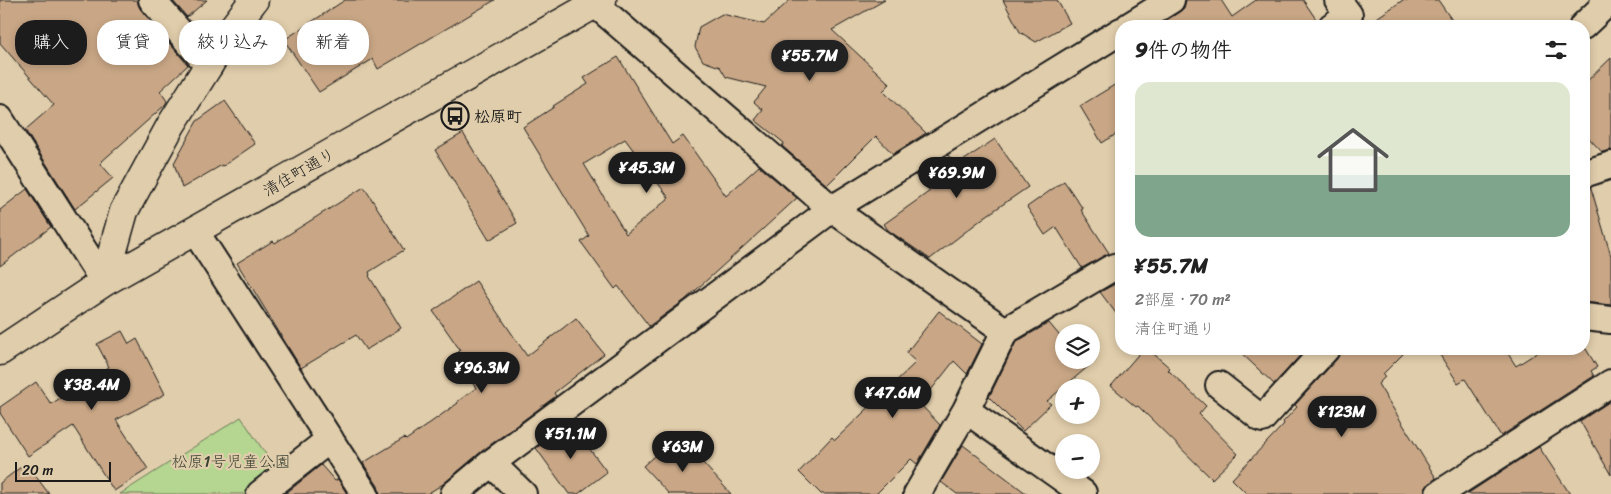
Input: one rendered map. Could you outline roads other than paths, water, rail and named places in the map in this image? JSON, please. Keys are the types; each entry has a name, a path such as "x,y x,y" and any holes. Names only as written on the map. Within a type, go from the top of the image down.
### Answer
{"street":[{"path":"152,0 209,66"},
{"path":"104,282 124,211 171,125 229,33 254,0"},
{"path":"1139,20 1171,0"},
{"path":"1338,0 1349,15 1341,20"},
{"path":"1589,20 1602,8 1604,0"},
{"path":"599,2 832,209 1005,331"},
{"name":"清住町通り","path":"0,351 104,282 599,2"},
{"path":"454,494 491,463 832,209 1115,35"},
{"path":"4,135 104,282"},
{"path":"1590,172 1611,165"},
{"path":"195,231 365,494"},
{"path":"917,494 966,410 1005,331 1115,267"},
{"path":"1590,318 1611,320"},
{"path":"1219,385 1262,419 1321,355"},
{"path":"1439,494 1611,383"},
{"path":"966,410 1082,494"},
{"path":"260,494 330,439"},
{"path":"491,463 523,494"}],"place":[{"name":"松原町","path":"455,116"}],"park label":[{"name":"松原1号児童公園","path":"231,461"}]}
